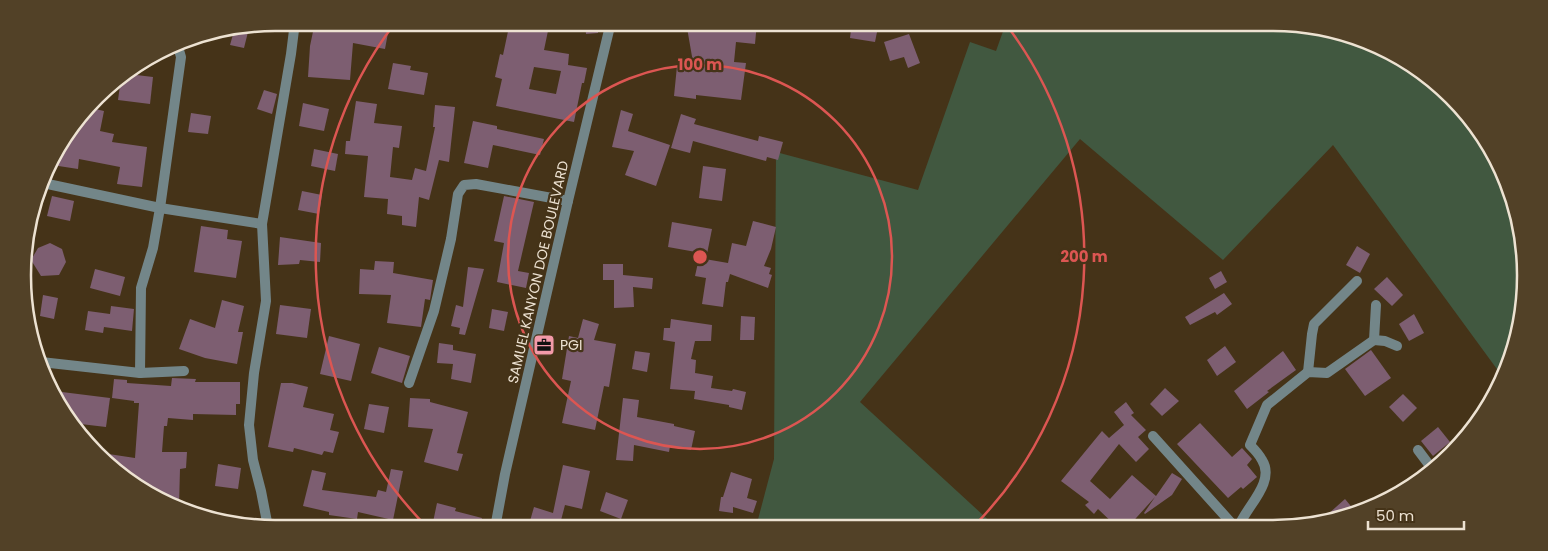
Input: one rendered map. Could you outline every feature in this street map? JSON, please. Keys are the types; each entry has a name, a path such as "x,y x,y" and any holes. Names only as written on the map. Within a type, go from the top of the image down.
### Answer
{"street":[{"path":"266,519 253,460 249,425 254,373 266,301 262,224 294,31"},
{"name":"SAMUEL KANYON DOE BOULEVARD","path":"496,520 505,474 609,31"},
{"path":"140,374 141,288 153,248 160,208 181,57 179,51"},
{"path":"49,184 160,208 262,224"},
{"path":"410,383 434,311 451,239 458,194 464,185 476,184 568,201"},
{"path":"1308,372 1314,324 1356,281"},
{"path":"1374,340 1376,305"},
{"path":"1241,520 1263,484 1267,472 1263,460 1250,445 1252,436 1267,405 1308,372 1327,373 1374,340 1385,341 1397,346"},
{"path":"48,363 140,374 184,371"},
{"path":"1153,436 1229,520"},
{"path":"1418,450 1428,464"}],"green space":[{"path":"1003,31 1273,31 1304,33 1351,44 1381,56 1408,72 1434,92 1456,114 1476,140 1492,167 1504,197 1515,244 1517,276 1512,323 1498,370 1333,145 1223,260 1080,139 860,402 988,520 758,520 774,459 776,152 918,190 970,42 996,51"}],"building":[{"path":"313,31 388,31 385,49 353,43 350,80 308,77"},
{"path":"508,31 548,31 544,50 569,54 568,65 587,68 574,122 496,106 502,79 495,77 500,54 503,55","holes":["534,67 561,71 556,94 529,89"]},
{"path":"586,31 598,31 598,33 586,34"},
{"path":"688,31 756,31 755,44 736,42 734,62 746,63 741,100 696,95 696,99 674,96 677,66 694,68"},
{"path":"851,31 877,31 875,42 850,38"},
{"path":"248,33 244,48 230,45 233,35"},
{"path":"909,34 920,63 908,68 904,57 890,61 884,42"},
{"path":"393,63 411,66 410,70 428,73 424,95 388,89"},
{"path":"136,75 153,77 150,104 118,100 120,88"},
{"path":"264,90 277,94 272,114 257,109"},
{"path":"356,101 377,104 374,123 402,126 399,148 393,147 390,177 412,180 415,168 426,171 435,127 433,127 435,105 455,107 449,162 439,160 429,200 419,197 416,227 402,225 402,216 387,214 388,199 364,197 368,156 345,154 346,141 350,141"},
{"path":"303,103 329,109 324,131 299,126"},
{"path":"97,109 104,111 100,131 114,134 112,142 147,147 142,187 117,184 120,167 79,159 78,169 57,166 72,140"},
{"path":"621,110 633,114 628,131 670,145 656,186 625,175 634,151 612,147"},
{"path":"191,113 211,116 208,134 188,132"},
{"path":"681,114 696,119 694,124 758,141 759,136 783,142 778,160 767,157 766,161 693,141 690,153 671,148"},
{"path":"473,121 497,126 497,129 544,139 540,155 493,145 488,168 464,163"},
{"path":"314,149 338,154 335,171 311,166"},
{"path":"703,166 726,169 722,201 699,198"},
{"path":"302,191 322,195 319,214 298,210"},
{"path":"52,196 74,201 70,221 47,216"},
{"path":"504,196 534,202 518,271 529,273 526,288 497,282 504,243 494,241"},
{"path":"753,221 776,227 771,249 764,266 771,268 769,274 772,275 768,288 730,274 728,282 726,282 723,307 702,304 706,278 695,276 699,258 728,263 732,243 746,246"},
{"path":"672,222 712,229 707,254 668,247"},
{"path":"201,226 228,230 227,239 242,241 236,278 194,272"},
{"path":"280,237 321,243 320,262 300,260 299,264 278,265"},
{"path":"50,243 62,249 66,262 59,275 41,276 32,261 38,248"},
{"path":"1357,246 1370,254 1360,273 1346,265"},
{"path":"375,261 394,262 393,273 433,280 430,300 425,299 421,327 387,323 391,295 359,294 360,269 374,270"},
{"path":"603,264 623,264 623,275 653,278 652,289 633,287 634,307 614,308 614,280 603,280"},
{"path":"468,267 484,269 465,335 459,334 460,328 451,326 456,305 463,307"},
{"path":"95,269 125,277 120,296 90,288"},
{"path":"1221,271 1227,282 1215,289 1209,278"},
{"path":"1387,277 1403,295 1392,306 1374,289"},
{"path":"1224,293 1232,304 1217,315 1215,312 1190,325 1185,317"},
{"path":"43,295 58,298 54,319 40,316"},
{"path":"222,300 244,306 238,332 243,332 237,364 205,358 179,349 190,319 215,328"},
{"path":"280,305 311,309 307,338 276,334"},
{"path":"111,306 134,309 132,331 104,327 103,333 85,330 88,311 110,314"},
{"path":"492,309 508,312 504,331 489,328"},
{"path":"1414,314 1424,333 1409,341 1399,324"},
{"path":"741,316 755,317 754,340 740,340"},
{"path":"583,319 599,324 594,340 616,344 609,387 604,386 595,430 562,423 571,381 562,379 569,336 578,338"},
{"path":"671,319 712,325 711,341 695,341 691,359 696,360 695,373 713,376 711,388 732,391 733,389 746,392 742,410 729,407 729,405 694,399 695,391 670,389 675,342 663,340 664,328 670,328"},
{"path":"329,336 360,344 351,381 320,374"},
{"path":"439,343 453,345 453,350 476,354 471,383 451,379 453,364 437,363"},
{"path":"1225,346 1236,362 1217,376 1207,360"},
{"path":"379,347 410,356 402,383 371,373"},
{"path":"1371,350 1391,378 1365,396 1345,369"},
{"path":"635,351 650,353 647,372 632,369"},
{"path":"1283,351 1296,370 1267,391 1269,392 1247,409 1234,391"},
{"path":"172,378 196,379 195,382 240,382 240,404 236,404 236,415 193,414 193,420 168,418 167,426 164,426 162,452 187,452 186,468 180,469 179,500 140,479 109,454 135,458 139,403 112,398 114,379 127,380 127,383 171,386"},
{"path":"281,383 292,383 308,387 303,407 334,414 330,430 339,432 333,453 324,451 322,455 294,448 293,452 268,447"},
{"path":"1165,388 1179,401 1162,416 1150,404"},
{"path":"60,392 110,398 106,427 82,424"},
{"path":"1403,394 1417,408 1403,422 1389,407"},
{"path":"410,398 430,399 430,402 468,412 457,453 463,454 458,471 424,462 433,429 408,427"},
{"path":"623,398 639,400 637,417 674,424 674,426 695,431 691,450 670,446 669,452 634,445 633,461 616,460"},
{"path":"1126,402 1134,413 1131,415 1146,430 1138,437 1149,449 1136,462 1119,444 1090,481 1110,499 1132,475 1156,496 1172,473 1182,479 1172,495 1145,514 1155,497 1134,520 1110,520 1098,509 1094,514 1085,505 1089,502 1061,481 1102,431 1109,438 1124,425 1114,412"},
{"path":"369,404 389,407 384,433 364,429"},
{"path":"1200,423 1232,457 1242,448 1252,459 1247,465 1257,477 1243,489 1241,487 1228,498 1177,444"},
{"path":"1438,427 1450,442 1433,456 1421,441"},
{"path":"218,464 241,468 238,489 215,486"},
{"path":"563,465 590,471 582,509 565,505 561,520 530,520 534,507 553,513"},
{"path":"391,469 403,471 393,520 358,512 357,519 329,515 329,512 303,506 312,470 326,473 322,490 376,497 378,490 386,492"},
{"path":"731,472 752,479 747,498 757,501 753,513 733,507 733,513 719,511 721,497 723,497"},
{"path":"606,492 628,500 621,519 600,511"},
{"path":"1345,499 1352,507 1336,511 1330,513"},
{"path":"437,503 456,508 455,511 482,518 481,520 433,520"}],"place":[{"name":"PGI","path":"544,345"}]}
